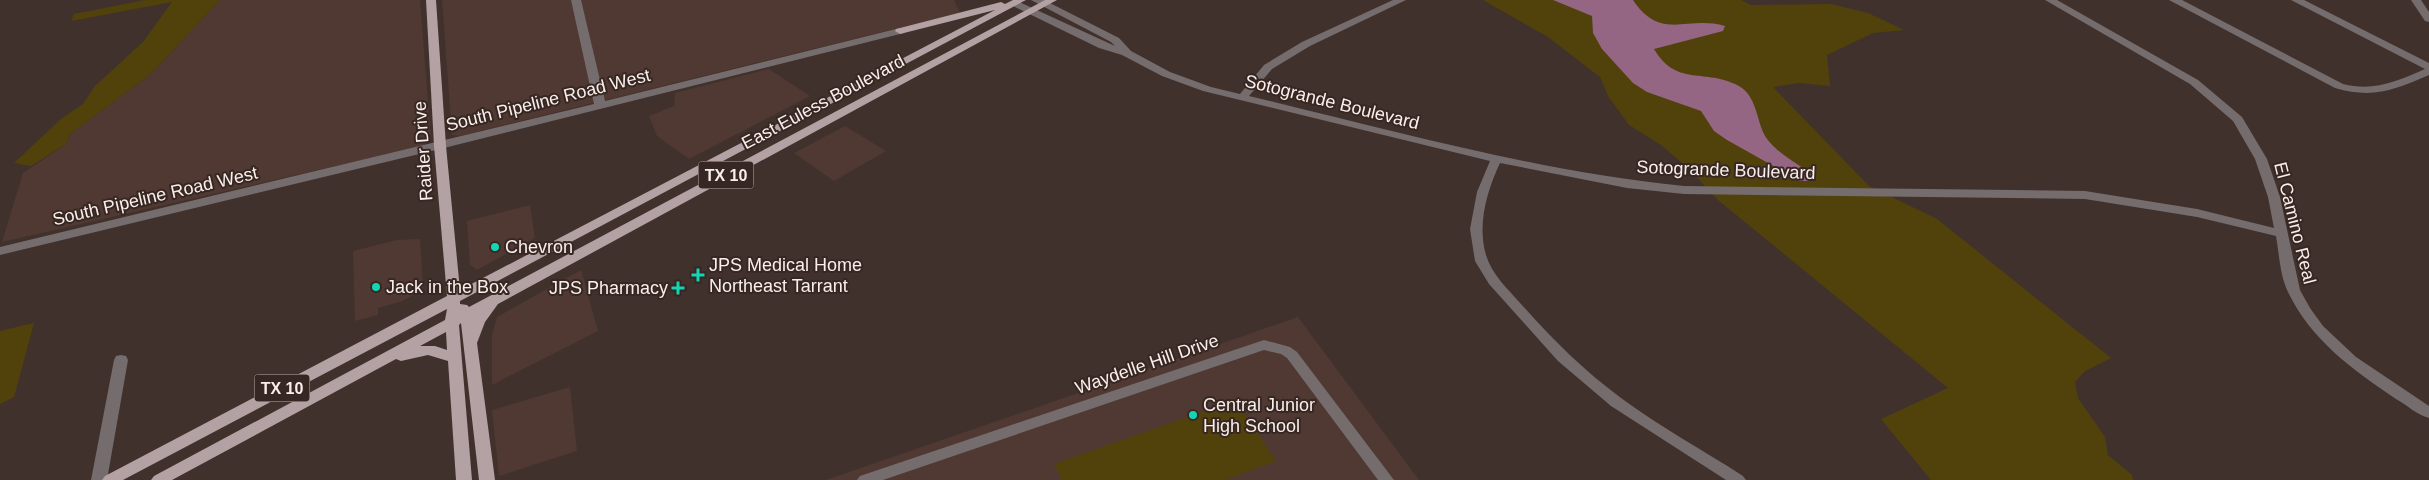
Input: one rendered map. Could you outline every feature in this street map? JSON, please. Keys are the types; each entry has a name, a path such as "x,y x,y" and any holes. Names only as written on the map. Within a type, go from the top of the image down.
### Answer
{"main road":[{"name":"Raider Drive","path":"431,0 440,146 454,298 452,322 464,480"},
{"path":"900,31 1019,1"},
{"name":"East Euless Boulevard","path":"454,298 1019,1"},
{"name":"East Euless Boulevard","path":"452,322 910,77 1041,4"},
{"path":"910,77 931,60 978,33 982,28 982,21 971,16 955,17"},
{"path":"900,31 924,28 937,30 940,34 933,46"},
{"path":"760,137 776,148"},
{"path":"470,350 471,340 479,320 489,306 502,295"},
{"path":"454,298 467,314 487,480"},
{"name":"TX 10","path":"110,480 454,298"},
{"name":"TX 10","path":"159,480 452,322"},
{"path":"354,375 420,350 441,351 455,359"},
{"path":"459,412 479,406"}],"street":[{"path":"576,0 600,105"},
{"path":"1242,98 1268,67 1306,44 1401,0"},
{"name":"El Camino Real","path":"2050,0 2194,82 2229,110 2246,131 2261,159 2274,196 2293,290 2317,330 2345,357 2429,413"},
{"path":"2174,0 2339,86 2354,91 2378,91 2429,71"},
{"path":"2296,0 2429,67"},
{"path":"2416,0 2429,19"},
{"name":"Sotogrande Boulevard","path":"1019,1 1041,4 1102,46 1126,53 1166,74 1207,89 1552,170 1644,186 1684,190 2086,195 2197,213 2280,233"},
{"name":"South Pipeline Road West","path":"0,251 440,146 900,31"},
{"path":"1497,158 1480,201 1476,236 1479,254 1492,278 1526,319 1580,373 1616,402 1738,480"},
{"name":"Waydelle Hill Drive","path":"865,480 1264,345 1285,350 1292,355 1386,480"},
{"path":"99,480 121,360"}],"shaded area":[{"path":"145,0 220,0 151,74 70,134 66,144 31,166 14,163 61,119 83,104 95,86 143,42 172,2 71,21 74,14"},
{"path":"220,0 420,0 431,139 424,145 362,160 2,242 23,173 66,144 70,134 151,74"},
{"path":"442,0 954,0 960,13 459,136 452,135"},
{"path":"1483,0 1741,0 1751,5 1831,4 1868,13 1904,30 1873,33 1827,55 1830,86 1799,83 1773,87 1869,186 1937,219 2111,358 2085,371 2075,382 2078,398 2105,437 2108,455 2132,475 2133,480 1931,480 1881,419 1948,388 1718,200 1689,169 1661,145 1629,125 1608,96 1600,77 1548,37"},
{"path":"1553,0 1633,0 1643,13 1664,24 1711,23 1725,26 1723,31 1654,49 1662,61 1671,68 1690,75 1723,80 1735,84 1747,92 1767,139 1785,156 1813,175 1809,181 1800,181 1727,140 1714,131 1701,111 1647,92 1633,83 1602,49 1593,33 1592,16"},
{"path":"769,69 810,96 689,159 657,136 649,116 674,106 675,93"},
{"path":"845,126 886,151 834,181 794,153"},
{"path":"530,205 535,238 477,270 470,265 467,221"},
{"path":"420,239 423,289 403,301 378,308 378,315 355,321 353,251 397,240"},
{"path":"581,270 598,331 492,385 492,335 497,317"},
{"name":"Central Junior High School","path":"1298,317 1419,480 826,480"},
{"path":"34,323 14,397 0,404 0,331"},
{"path":"570,387 577,451 499,476 492,410"},
{"path":"1236,400 1276,461 1225,480 1062,480 1054,464"}],"place":[{"name":"Chevron","path":"495,247"},
{"name":"JPS Medical Home Northeast Tarrant","path":"698,275"},
{"name":"Jack in the Box","path":"376,287"},
{"name":"JPS Pharmacy","path":"678,288"},
{"name":"Central Junior High School","path":"1193,415"}]}
